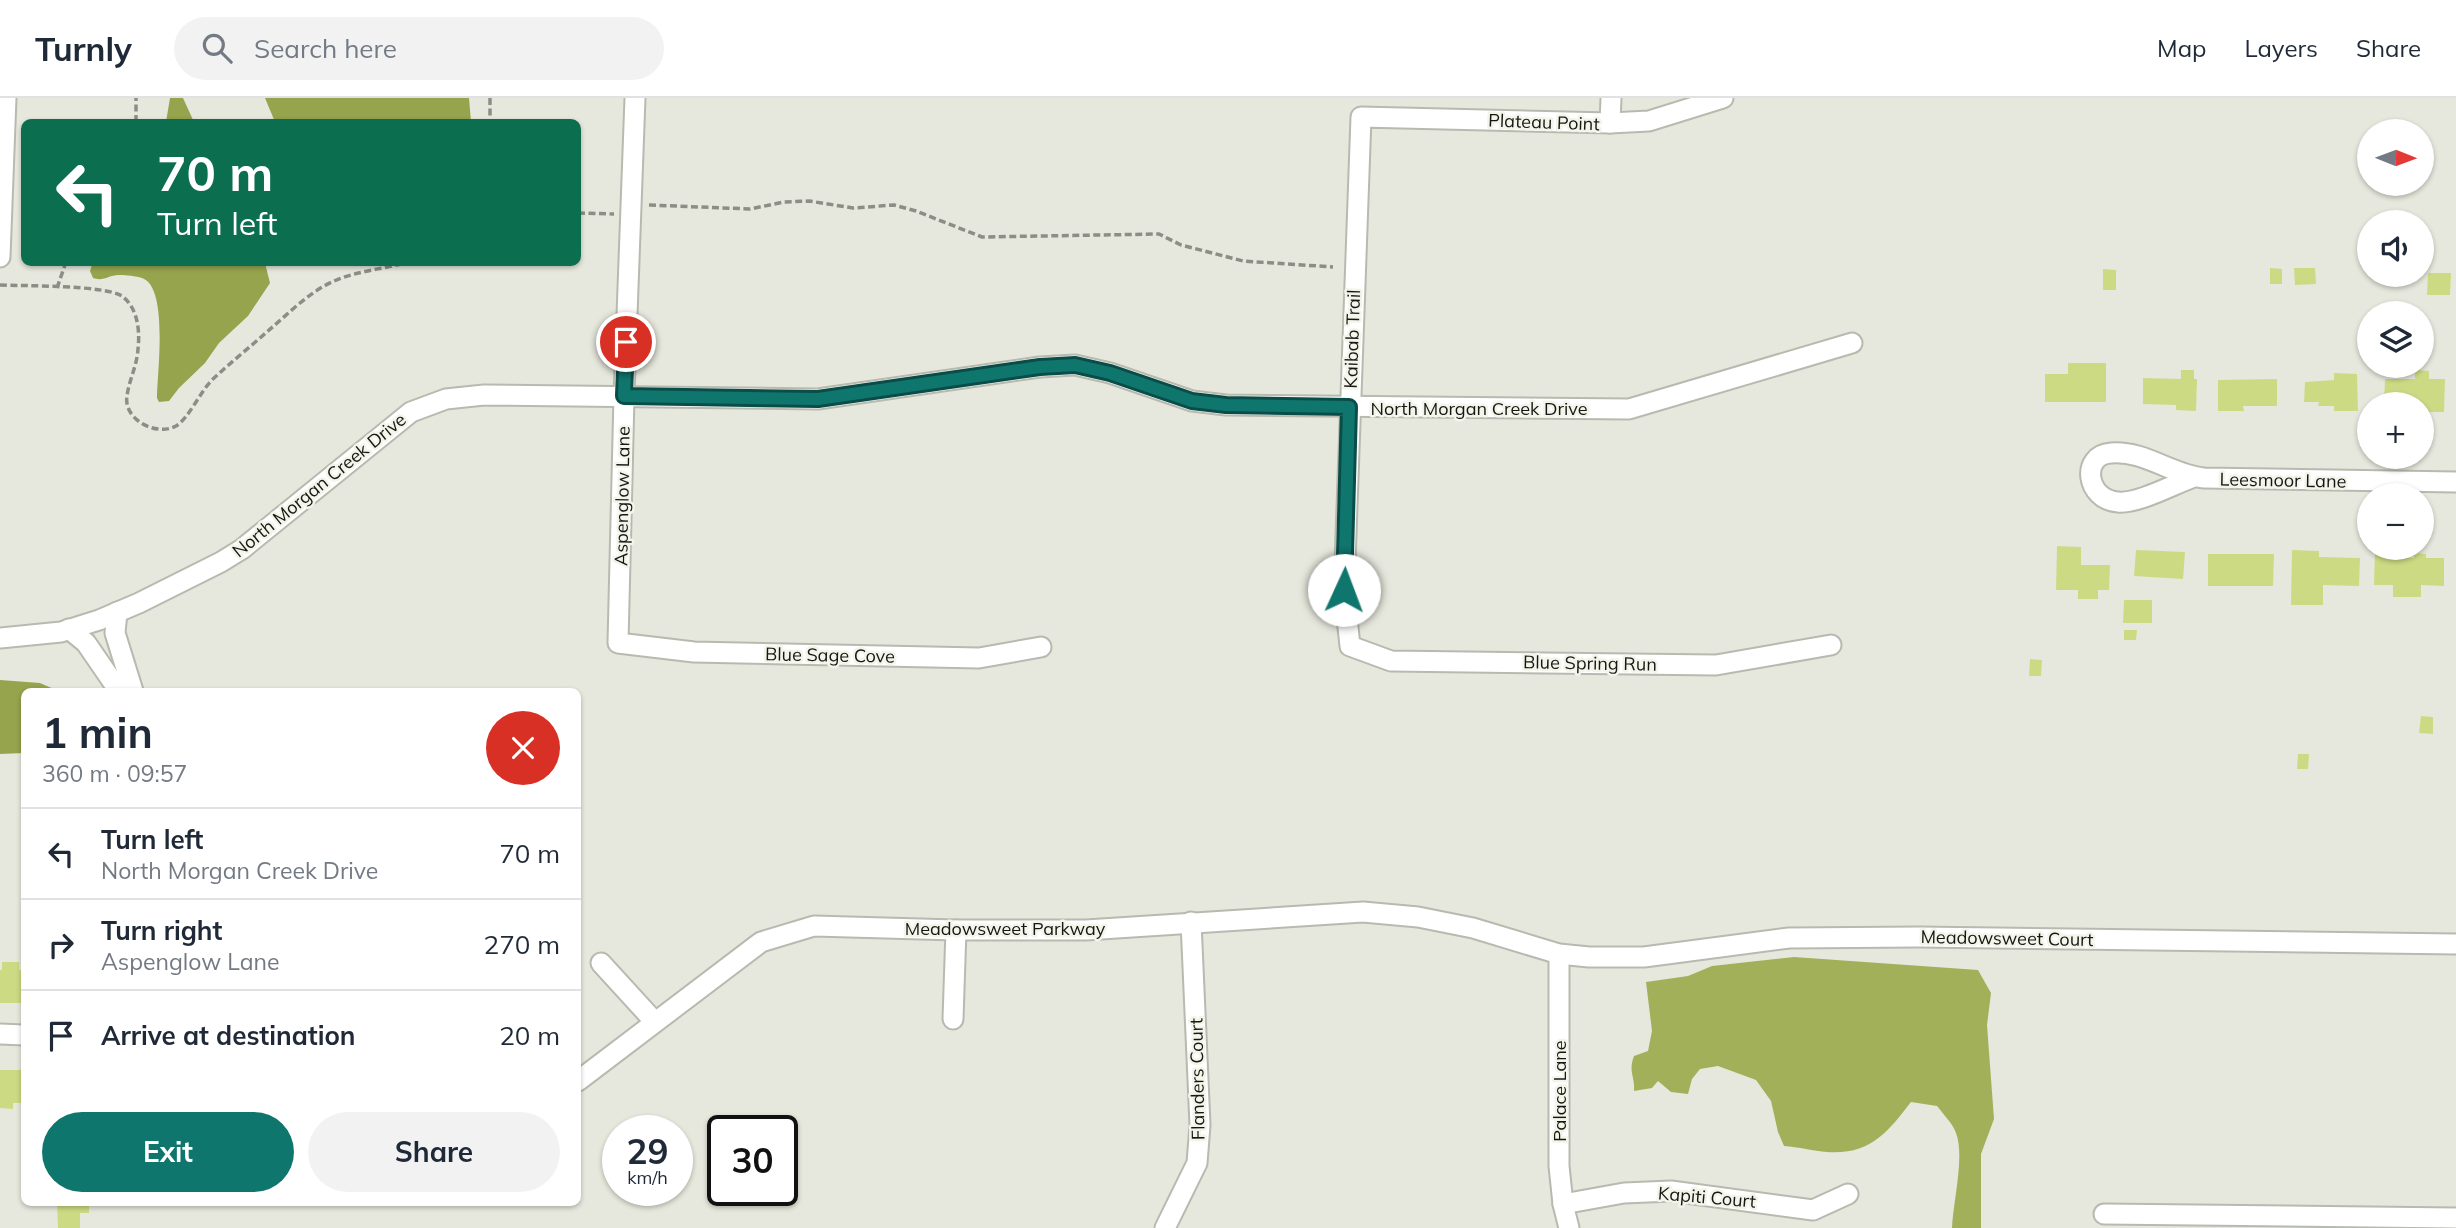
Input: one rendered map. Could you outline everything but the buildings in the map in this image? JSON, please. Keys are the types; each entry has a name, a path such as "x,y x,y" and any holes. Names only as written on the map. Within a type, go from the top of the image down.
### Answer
{"street":[{"path":"0,257 6,98"},
{"name":"Aspenglow Lane","path":"618,643 635,98"},
{"path":"1610,123 1611,98"},
{"name":"Plateau Point","path":"1361,117 1610,123 1649,121 1723,98"},
{"name":"Kaibab Trail","path":"1350,646 1344,590 1361,117"},
{"name":"North Morgan Creek Drive","path":"0,638 69,629 117,612 210,568 242,549 411,412 446,399 484,395 818,399 1040,367 1075,365 1110,373 1192,401 1226,405 1629,409 1852,344"},
{"name":"Leesmoor Lane","path":"2194,477 2141,498 2120,503 2108,501 2098,495 2092,485 2090,472 2096,460 2107,453 2121,453 2137,456 2194,477 2456,482"},
{"path":"117,612 115,633 132,688"},
{"path":"69,629 86,643 117,688"},
{"name":"Blue Sage Cove","path":"618,643 694,652 979,658 1041,647"},
{"name":"Blue Spring Run","path":"1350,646 1391,661 1716,665 1831,645"},
{"name":"Meadowsweet Parkway","path":"581,1079 761,942 814,926 1086,930 1363,912 1418,917 1473,928 1559,954"},
{"name":"Flanders Court","path":"1165,1228 1197,1163 1200,1125 1191,922"},
{"path":"953,1019 956,930"},
{"name":"Meadowsweet Court","path":"1559,954 1644,957 1789,938 1841,937 2456,944"},
{"name":"Palace Lane","path":"1559,954 1559,1166 1563,1204 1569,1228"},
{"path":"601,963 654,1021"},
{"path":"0,1034 21,1035"},
{"name":"Kapiti Court","path":"1563,1204 1624,1193 1671,1191 1813,1210 1848,1194"},
{"path":"2104,1214 2456,1218"}],"path":[{"path":"136,98 136,119"},
{"path":"490,98 490,119"},
{"path":"643,206 750,209 784,202 809,201 853,208 894,205 982,237 1159,234 1181,245 1243,261 1333,267"},
{"path":"581,214 618,214"},
{"path":"57,288 65,266"},
{"path":"0,285 117,293 132,306 138,325 138,350 127,404 132,416 140,422 156,429 164,429 177,425 214,378 288,313 324,286 393,266"}],"shaded area":[{"path":"170,98 183,98 193,119 166,119"},
{"path":"265,98 469,98 471,119 274,119"},
{"path":"92,266 266,266 270,283 248,316 219,343 205,363 169,401 159,402 159,314 156,297 150,285 142,278 131,276 93,278 90,271"},
{"path":"0,680 40,683 51,688 21,688 21,753 0,754"},
{"path":"1794,957 1978,970 1991,993 1987,1025 1994,1119 1981,1154 1981,1228 1952,1228 1959,1166 1958,1143 1953,1126 1937,1106 1911,1102 1885,1132 1866,1146 1842,1152 1827,1152 1784,1146 1771,1101 1756,1080 1718,1066 1700,1069 1692,1079 1688,1094 1671,1092 1658,1081 1652,1088 1634,1091 1632,1061 1634,1056 1648,1051 1652,1031 1646,982 1688,976 1712,966"}],"route":[{"path":"626,342 624,396 818,399 1040,367 1075,365 1110,373 1192,401 1226,405 1349,407 1344,590"}]}
